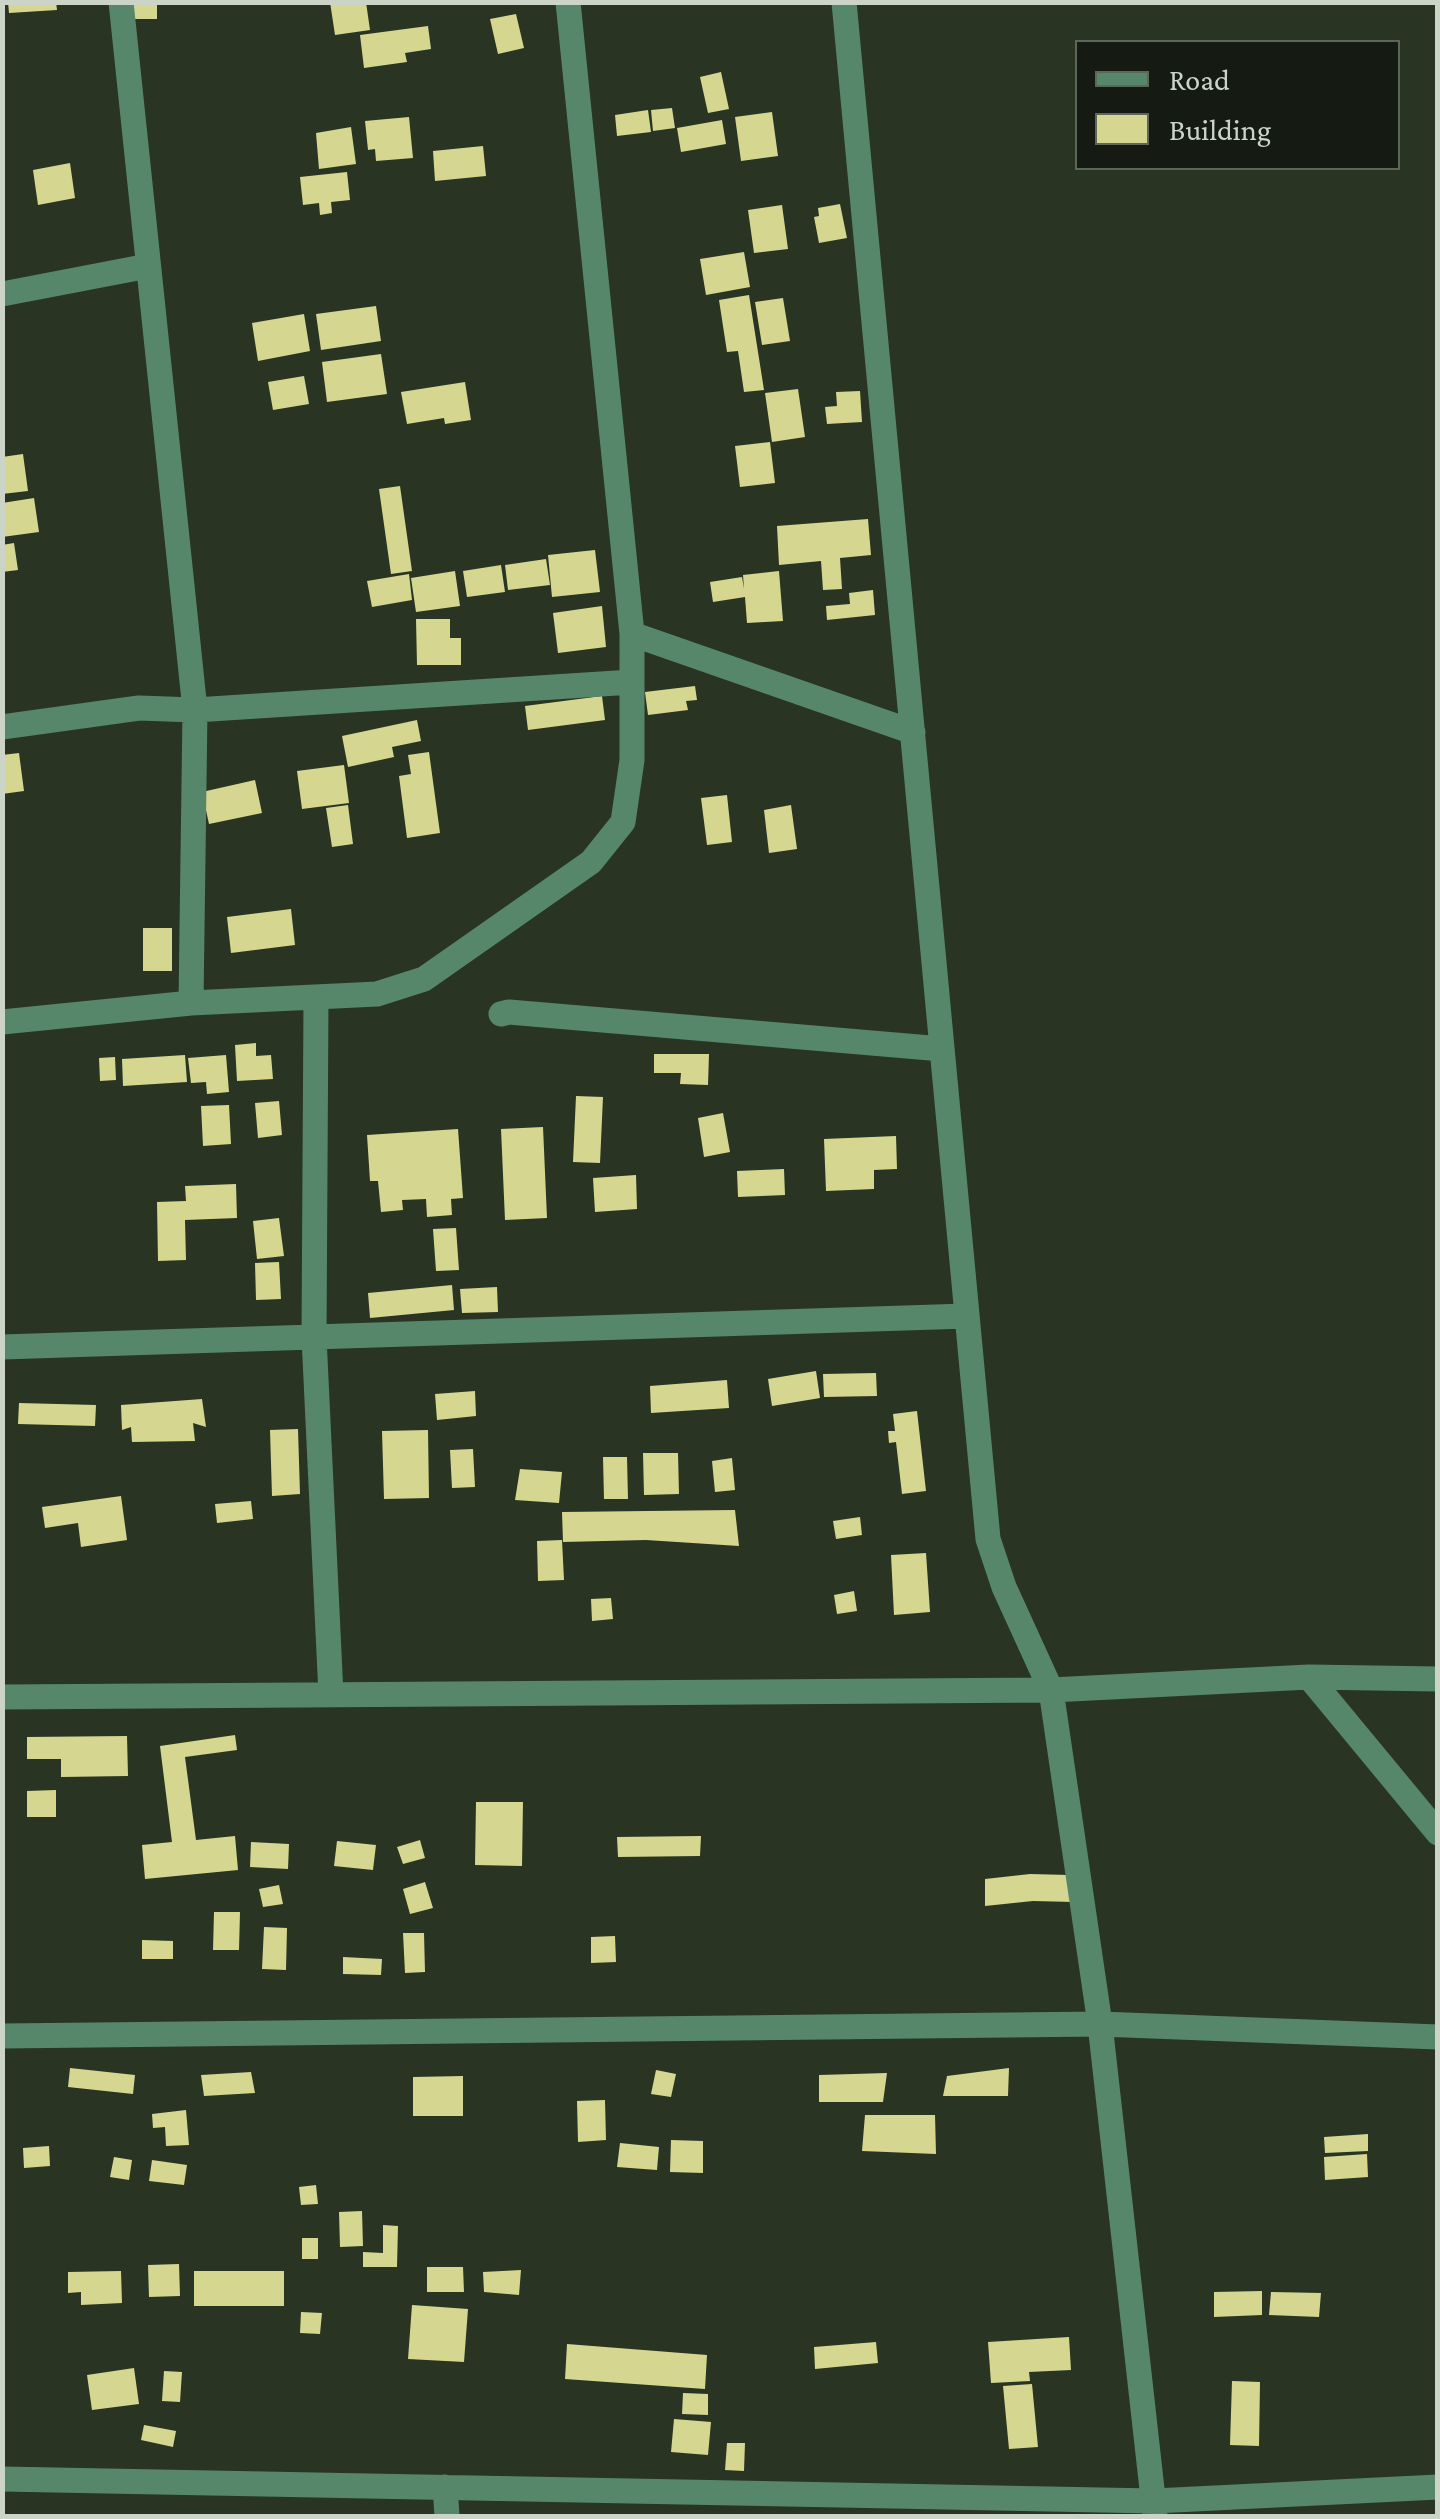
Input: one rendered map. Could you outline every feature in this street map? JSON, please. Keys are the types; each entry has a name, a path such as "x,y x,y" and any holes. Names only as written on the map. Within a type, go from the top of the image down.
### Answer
{"street":[{"path":"121,2 195,710 191,1003"},
{"path":"2,1022 191,1003 377,994 424,979 591,862 623,822 632,760 632,634 568,2"},
{"path":"844,2 988,1539 1004,1587 1052,1690 1100,2024 1154,2509"},
{"path":"2,294 148,266"},
{"path":"632,634 913,732"},
{"path":"2,728 139,708 195,710 632,682"},
{"path":"316,999 314,1337 331,1695"},
{"path":"501,1014 942,1049"},
{"path":"2,1347 967,1316"},
{"path":"1308,1677 1438,1833"},
{"path":"2,1698 1052,1690 1308,1677 1438,1679"},
{"path":"2,2036 1100,2024 1438,2037"},
{"path":"2,2479 1154,2509 1438,2488"},
{"path":"445,2488 447,2516"}],"building":[{"path":"8,2 56,2 57,10 9,13"},
{"path":"119,2 157,2 157,19 119,19"},
{"path":"330,2 366,2 370,30 335,35"},
{"path":"516,14 524,48 498,54 490,19"},
{"path":"428,26 431,49 405,53 407,62 364,68 360,35"},
{"path":"721,72 729,109 708,113 700,77"},
{"path":"672,108 675,128 653,131 651,110"},
{"path":"648,110 651,132 617,136 615,115"},
{"path":"772,112 778,156 741,161 735,117"},
{"path":"409,117 413,158 376,161 375,149 368,150 365,121"},
{"path":"722,120 726,144 681,152 677,128"},
{"path":"351,127 356,164 319,169 316,133"},
{"path":"483,146 486,176 435,181 433,151"},
{"path":"70,163 75,198 38,205 33,170"},
{"path":"347,172 350,200 331,202 332,213 320,215 319,203 303,205 300,177"},
{"path":"840,204 847,238 819,243 814,217 819,216 818,208"},
{"path":"782,205 788,249 754,253 748,210"},
{"path":"744,252 750,287 706,295 700,259"},
{"path":"749,295 764,390 744,392 738,351 727,352 719,300"},
{"path":"783,298 790,341 762,345 755,302"},
{"path":"376,306 381,341 321,350 316,314"},
{"path":"304,314 310,351 258,361 252,323"},
{"path":"381,354 387,394 327,402 322,362"},
{"path":"304,376 309,404 273,410 268,382"},
{"path":"465,382 471,420 445,424 444,418 407,424 401,392"},
{"path":"798,389 805,437 772,442 765,393"},
{"path":"860,391 862,422 827,424 825,407 837,406 836,392"},
{"path":"770,442 775,483 740,487 735,446"},
{"path":"23,454 28,491 2,494 2,457"},
{"path":"400,486 412,571 391,574 379,489"},
{"path":"34,498 39,532 2,537 2,503"},
{"path":"868,519 871,555 840,558 842,589 823,590 821,561 779,565 777,526"},
{"path":"14,543 18,570 2,572 2,545"},
{"path":"595,550 600,592 552,597 548,555"},
{"path":"546,559 550,585 508,590 505,565"},
{"path":"501,565 505,592 467,597 463,571"},
{"path":"455,571 460,606 416,612 411,578"},
{"path":"779,571 783,621 747,623 745,597 713,602 710,582 742,577 744,589 743,575"},
{"path":"409,574 412,600 372,607 367,581"},
{"path":"873,590 875,615 827,620 826,606 850,604 849,593"},
{"path":"602,606 606,647 558,653 553,613"},
{"path":"416,619 450,619 450,638 461,638 461,665 417,665"},
{"path":"695,686 697,700 686,701 688,710 648,715 645,692"},
{"path":"602,696 605,720 528,730 525,706"},
{"path":"417,720 421,741 392,747 394,757 348,767 342,736"},
{"path":"429,752 440,833 407,838 399,776 411,774 408,755"},
{"path":"19,753 24,791 2,794 2,755"},
{"path":"344,765 349,803 302,809 297,771"},
{"path":"255,780 262,813 209,824 202,792"},
{"path":"727,795 732,842 707,845 701,798"},
{"path":"348,805 353,844 332,847 326,808"},
{"path":"791,805 797,849 769,853 764,810"},
{"path":"291,909 295,945 231,953 227,917"},
{"path":"143,928 172,928 172,971 143,971"},
{"path":"256,1043 256,1056 271,1055 273,1079 237,1081 235,1045"},
{"path":"654,1054 709,1054 708,1085 680,1084 681,1073 654,1073"},
{"path":"185,1055 187,1082 123,1086 122,1059"},
{"path":"226,1055 229,1092 207,1094 206,1082 191,1083 188,1058"},
{"path":"115,1057 116,1080 100,1081 99,1058"},
{"path":"576,1096 603,1097 600,1163 573,1162"},
{"path":"279,1101 282,1135 258,1138 255,1103"},
{"path":"229,1105 231,1144 203,1146 201,1106"},
{"path":"723,1113 730,1152 704,1157 698,1118"},
{"path":"543,1127 547,1218 505,1220 501,1129"},
{"path":"458,1129 463,1198 451,1199 452,1215 427,1217 426,1199 402,1200 403,1210 381,1212 378,1181 370,1181 367,1135"},
{"path":"896,1136 897,1169 874,1170 874,1189 826,1191 824,1139"},
{"path":"784,1169 785,1195 738,1197 737,1171"},
{"path":"636,1175 637,1209 595,1212 593,1178"},
{"path":"236,1184 237,1218 185,1220 186,1260 158,1261 157,1202 186,1201 185,1186"},
{"path":"279,1218 284,1256 257,1259 253,1221"},
{"path":"456,1228 459,1270 436,1271 433,1229"},
{"path":"279,1262 281,1299 256,1300 255,1263"},
{"path":"452,1285 454,1310 370,1318 368,1293"},
{"path":"497,1287 498,1312 462,1313 460,1289"},
{"path":"816,1371 820,1398 772,1406 768,1379"},
{"path":"876,1373 877,1396 824,1397 823,1374"},
{"path":"727,1380 729,1408 651,1413 650,1386"},
{"path":"475,1391 476,1416 437,1420 435,1394"},
{"path":"202,1399 206,1427 193,1423 195,1441 132,1442 131,1427 122,1430 121,1405"},
{"path":"19,1403 96,1405 95,1426 18,1424"},
{"path":"917,1411 926,1491 902,1494 896,1442 889,1443 888,1431 895,1431 893,1414"},
{"path":"298,1429 300,1494 272,1496 270,1430"},
{"path":"428,1430 429,1498 384,1499 382,1431"},
{"path":"473,1449 475,1487 452,1488 450,1450"},
{"path":"643,1453 678,1453 679,1494 644,1495"},
{"path":"603,1457 627,1457 628,1499 604,1499"},
{"path":"732,1458 735,1490 715,1492 712,1461"},
{"path":"520,1469 562,1472 559,1503 515,1500"},
{"path":"121,1496 127,1540 81,1547 78,1523 45,1528 42,1507"},
{"path":"251,1501 253,1519 217,1523 215,1504"},
{"path":"735,1510 739,1546 646,1540 563,1542 562,1512"},
{"path":"860,1517 862,1535 836,1539 833,1521"},
{"path":"562,1540 564,1580 538,1581 537,1541"},
{"path":"926,1553 930,1612 894,1615 891,1555"},
{"path":"854,1591 857,1611 837,1614 834,1595"},
{"path":"611,1598 613,1619 592,1621 591,1599"},
{"path":"235,1735 237,1750 185,1757 196,1840 235,1836 238,1870 145,1879 142,1845 172,1842 160,1746"},
{"path":"127,1736 128,1776 61,1777 61,1759 27,1759 27,1737"},
{"path":"56,1790 56,1817 27,1817 27,1791"},
{"path":"476,1802 523,1802 522,1866 475,1865"},
{"path":"701,1836 700,1856 618,1857 617,1837"},
{"path":"420,1840 425,1858 403,1864 397,1847"},
{"path":"337,1841 376,1845 373,1870 334,1866"},
{"path":"251,1842 289,1844 288,1869 250,1867"},
{"path":"1069,1875 1074,1902 985,1906 985,1879"},
{"path":"425,1882 433,1908 410,1914 403,1889"},
{"path":"279,1885 283,1904 263,1907 259,1889"},
{"path":"214,1912 240,1912 239,1950 213,1950"},
{"path":"264,1927 287,1928 286,1970 262,1969"},
{"path":"403,1933 424,1933 425,1972 405,1973"},
{"path":"615,1936 616,1962 591,1963 591,1937"},
{"path":"142,1940 173,1941 173,1959 142,1959"},
{"path":"343,1957 382,1959 381,1975 343,1974"},
{"path":"70,2068 135,2075 133,2094 68,2087"},
{"path":"1009,2068 1008,2096 943,2096 947,2076"},
{"path":"656,2070 676,2074 671,2097 651,2094"},
{"path":"251,2072 255,2093 204,2096 201,2075"},
{"path":"887,2073 883,2102 819,2102 819,2075"},
{"path":"463,2076 463,2116 413,2116 413,2077"},
{"path":"605,2100 606,2140 578,2142 577,2101"},
{"path":"186,2110 189,2145 166,2146 165,2127 153,2128 152,2114"},
{"path":"865,2115 935,2115 936,2154 862,2151"},
{"path":"1368,2134 1368,2151 1325,2153 1324,2137"},
{"path":"671,2140 703,2141 703,2173 670,2172"},
{"path":"620,2143 659,2147 657,2170 617,2167"},
{"path":"49,2146 50,2166 24,2168 23,2148"},
{"path":"1367,2154 1368,2177 1325,2180 1324,2157"},
{"path":"114,2157 132,2160 129,2180 110,2177"},
{"path":"152,2160 187,2165 184,2185 149,2181"},
{"path":"316,2185 318,2204 301,2205 299,2187"},
{"path":"362,2211 363,2246 340,2247 339,2212"},
{"path":"383,2225 398,2226 397,2267 363,2267 363,2252 383,2253"},
{"path":"302,2238 318,2238 318,2259 302,2259"},
{"path":"179,2264 180,2296 149,2297 148,2265"},
{"path":"427,2267 463,2267 464,2292 427,2292"},
{"path":"521,2270 519,2295 484,2292 483,2272"},
{"path":"121,2271 122,2303 81,2305 81,2292 68,2293 68,2272"},
{"path":"194,2271 284,2271 284,2306 194,2306"},
{"path":"1262,2291 1262,2315 1214,2317 1214,2292"},
{"path":"1271,2292 1321,2293 1319,2317 1269,2315"},
{"path":"412,2305 468,2309 464,2362 408,2359"},
{"path":"301,2312 322,2313 320,2334 300,2333"},
{"path":"1069,2337 1071,2370 1029,2372 1030,2381 991,2383 988,2342"},
{"path":"876,2342 878,2363 815,2369 814,2347"},
{"path":"567,2344 707,2355 705,2389 565,2379"},
{"path":"134,2368 139,2404 92,2410 87,2375"},
{"path":"164,2371 182,2372 180,2402 162,2401"},
{"path":"1232,2381 1260,2382 1259,2446 1230,2445"},
{"path":"1032,2384 1038,2447 1009,2449 1003,2386"},
{"path":"683,2393 708,2394 708,2415 682,2414"},
{"path":"674,2419 711,2422 708,2455 671,2452"},
{"path":"144,2425 176,2431 173,2447 141,2440"},
{"path":"727,2443 745,2443 744,2471 725,2470"}]}
